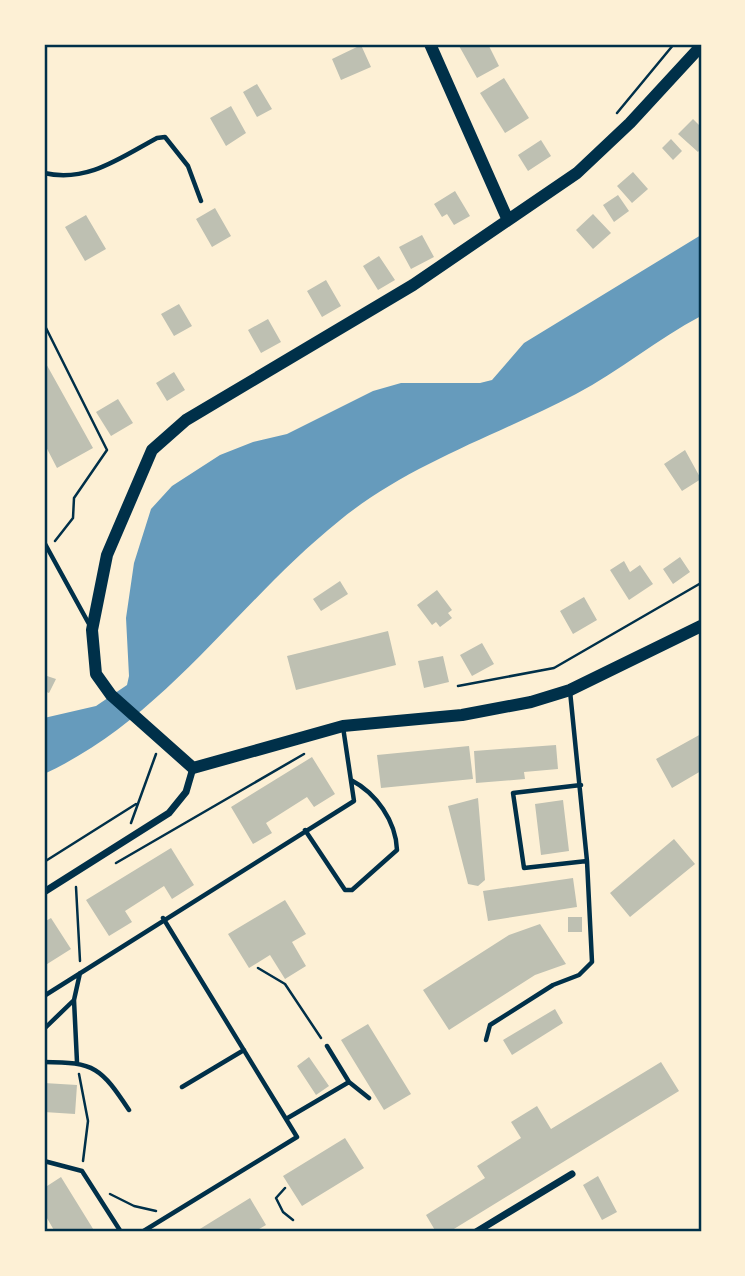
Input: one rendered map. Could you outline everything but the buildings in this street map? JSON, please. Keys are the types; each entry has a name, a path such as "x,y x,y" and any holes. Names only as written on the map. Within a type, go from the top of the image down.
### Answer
{"street":[{"path":"429,44 508,218"},
{"path":"193,768 111,695 96,674 92,630 107,555 152,450 186,420 413,285 577,173 631,123 701,46"},
{"path":"193,768 343,726 462,715 530,702 570,690 701,626"},
{"path":"44,892 169,813 186,792 193,768"},
{"path":"476,1232 572,1174"}],"lane":[{"path":"44,173 64,178 86,175 157,138 165,137 188,166 201,201"},
{"path":"45,544 92,630"},
{"path":"486,1040 490,1026 553,985 579,975 592,962 581,785 570,690"},
{"path":"44,996 163,918 354,801 343,726"},
{"path":"305,830 345,890 352,890 397,850 391,822 368,788 351,780"},
{"path":"581,785 513,793 524,868 587,862"},
{"path":"142,1232 298,1137 163,918"},
{"path":"77,1062 74,1000 81,971"},
{"path":"44,1029 74,1000"},
{"path":"327,1046 349,1082 369,1098"},
{"path":"182,1087 243,1050"},
{"path":"44,1062 77,1062 100,1071 129,1110"},
{"path":"286,1119 349,1082"},
{"path":"44,1161 82,1171 121,1232"}],"path":[{"path":"615,116 674,44"},
{"path":"44,324 107,450 74,498 73,519 58,538 45,544"},
{"path":"458,686 554,668 701,583"},
{"path":"111,866 310,750"},
{"path":"44,862 136,804"},
{"path":"65,892 76,886"},
{"path":"258,968 285,984 327,1046"},
{"path":"77,1062 88,1121 82,1171"},
{"path":"91,1185 134,1206 172,1214"},
{"path":"285,1188 276,1198 283,1212 293,1220"}],"water":[{"path":"701,235 701,316 576,394 424,467 366,501 302,553 199,657 127,723 87,751 44,774 44,718 96,706 127,685 129,676 126,618 134,563 151,509 172,486 220,455 253,442 287,434 373,391 401,383 480,383 492,380 524,343"}]}
